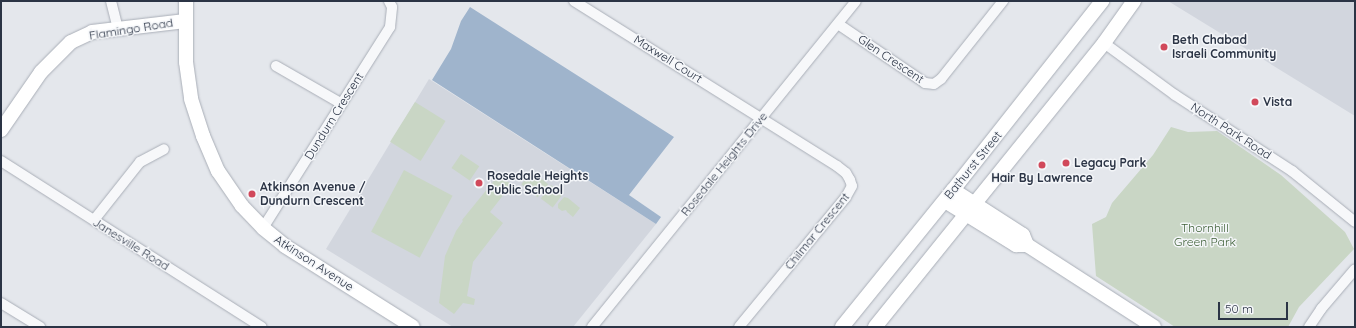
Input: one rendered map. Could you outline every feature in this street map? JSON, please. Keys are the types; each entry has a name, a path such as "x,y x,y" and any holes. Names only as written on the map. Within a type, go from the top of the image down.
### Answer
{"street":[{"path":"111,1 118,29"},
{"name":"Atkinson Avenue","path":"186,1 186,62 191,99 203,136 218,171 242,206 263,228 285,246 413,327"},
{"name":"Dundurn Crescent","path":"263,228 390,27 392,7 389,1"},
{"name":"Maxwell Court","path":"574,1 762,118"},
{"name":"Rosedale Heights Drive","path":"592,327 856,1"},
{"name":"Glen Crescent","path":"838,24 925,83 934,84 941,79 1003,1"},
{"name":"Bathurst Street","path":"842,327 949,196 1102,1"},
{"path":"875,327 1104,43 1134,1"},
{"name":"Flamingo Road","path":"1,130 41,72 71,42 92,32 185,21"},
{"name":"North Park Road","path":"1104,43 1175,95 1292,171 1355,222"},
{"path":"276,66 342,104"},
{"name":"Chilmar Crescent","path":"739,327 846,197 852,186 846,173 762,118"},
{"path":"94,220 140,162 164,149"},
{"name":"Janesville Road","path":"1,161 262,327"},
{"path":"949,196 970,209 1023,235 1027,245 1154,327"},
{"path":"1309,327 1321,308 1355,269"},
{"path":"1,303 40,327"}],"shaded area":[{"path":"1168,1 1355,1 1355,116 1230,39"},
{"name":"Rosedale Heights Public School","path":"429,79 656,224 573,327 453,327 326,249"}],"green space":[{"path":"415,102 446,121 421,161 390,142"},
{"name":"Thornhill Green Park","path":"1171,127 1188,132 1217,131 1281,175 1345,232 1354,249 1299,307 1288,327 1175,327 1096,276 1092,224 1106,217 1112,203 1153,155"},
{"path":"461,154 479,166 470,180 451,168"},
{"path":"404,170 453,196 420,258 371,232"},
{"path":"532,171 548,184 538,197 521,184"},
{"path":"497,177 512,184 490,212 503,223 473,262 467,296 475,299 474,305 463,303 454,314 439,303 445,256 456,231 463,221 462,220"},
{"path":"551,185 563,194 553,208 541,199"},
{"path":"564,197 568,198 580,208 573,217 566,210 562,211 558,208 558,204"}],"water":[{"path":"470,7 674,137 629,195 661,217 656,224 432,80 451,49 461,21"}],"place":[{"name":"Beth Chabad Israeli Community","path":"1164,47"},
{"name":"Vista","path":"1255,102"},
{"name":"Legacy Park","path":"1066,163"},
{"name":"Hair By Lawrence","path":"1042,165"},
{"name":"Rosedale Heights Public School","path":"479,183"},
{"name":"Atkinson Avenue / Dundurn Crescent","path":"252,194"}]}
